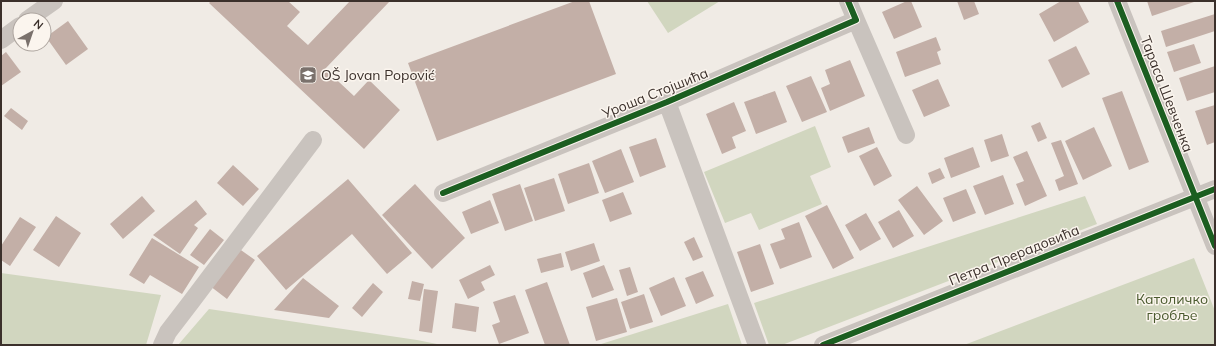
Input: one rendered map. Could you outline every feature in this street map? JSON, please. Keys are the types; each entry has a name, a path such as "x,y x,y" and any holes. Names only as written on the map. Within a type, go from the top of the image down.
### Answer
{"street":[{"path":"38,12 54,1"},
{"path":"848,1 906,135"},
{"name":"Тараса Шевченка","path":"1118,1 1215,246"},
{"name":"Уроша Стојшића","path":"443,192 667,102 856,20"},
{"path":"1,40 12,32"},
{"path":"667,102 757,345"},
{"path":"162,345 168,332 313,140"},
{"name":"Петра Прерадовића","path":"823,345 1194,196 1215,189"}],"green space":[{"path":"647,1 720,1 668,33"},
{"path":"815,126 831,167 810,176 822,204 759,230 751,213 725,223 704,172"},
{"path":"1085,196 1097,224 782,345 769,345 754,303"},
{"name":"Католичко гробље","path":"1194,258 1215,311 1215,345 964,345"},
{"path":"1,273 161,295 146,345 1,345"},
{"path":"728,304 742,345 598,345"},
{"path":"209,309 417,340 442,345 178,345"}],"building":[{"name":"OŠ Jovan Popović","path":"211,1 288,1 300,12 287,26 308,45 350,1 390,1 325,69 354,96 369,80 400,110 364,149 209,3"},
{"path":"575,1 589,1 616,74 437,141 408,63"},
{"path":"907,1 911,1 922,27 894,39 882,12"},
{"path":"957,1 974,1 979,14 964,20"},
{"path":"1061,1 1078,1 1089,22 1054,42 1039,14"},
{"path":"1147,1 1197,1 1152,16"},
{"path":"1215,14 1215,31 1166,47 1161,31"},
{"path":"68,21 88,49 66,65 52,45 52,33"},
{"path":"936,37 941,50 937,52 941,64 905,77 896,52"},
{"path":"1194,44 1201,63 1174,72 1167,52"},
{"path":"1076,46 1090,74 1062,88 1048,60"},
{"path":"6,52 21,72 1,86 1,56"},
{"path":"850,60 865,96 830,111 821,88 830,84 825,70"},
{"path":"1215,66 1215,92 1187,101 1179,78"},
{"path":"811,76 827,112 802,122 786,86"},
{"path":"938,79 950,106 924,117 912,90"},
{"path":"775,91 787,122 756,134 744,102"},
{"path":"1122,91 1149,162 1129,170 1102,98"},
{"path":"734,102 746,131 732,137 736,148 722,154 706,114"},
{"path":"1215,105 1215,142 1207,145 1195,111"},
{"path":"11,108 28,121 22,130 4,116"},
{"path":"1040,122 1047,138 1038,142 1031,126"},
{"path":"869,127 875,143 848,153 842,137"},
{"path":"1094,127 1112,166 1083,180 1065,141"},
{"path":"1002,134 1009,156 991,162 984,140"},
{"path":"656,138 666,167 640,177 629,147"},
{"path":"1061,140 1078,184 1059,191 1055,180 1064,176 1051,143"},
{"path":"877,147 892,176 874,186 859,156"},
{"path":"973,147 980,167 951,178 944,158"},
{"path":"621,149 634,182 605,193 592,161"},
{"path":"1027,151 1047,196 1025,206 1016,184 1024,181 1013,157"},
{"path":"589,163 599,193 568,204 558,174"},
{"path":"233,165 259,189 243,206 217,183"},
{"path":"940,168 945,178 932,184 928,173"},
{"path":"1003,175 1014,204 985,215 973,186"},
{"path":"554,178 565,211 535,221 524,188"},
{"path":"348,179 412,253 387,274 352,234 286,290 257,256"},
{"path":"415,184 465,238 432,269 382,215"},
{"path":"520,184 533,221 505,231 492,194"},
{"path":"917,186 943,221 924,235 898,200"},
{"path":"966,189 976,213 953,222 943,198"},
{"path":"623,192 632,214 610,222 602,200"},
{"path":"142,196 155,211 123,239 110,224"},
{"path":"196,200 207,214 194,225 198,228 180,254 153,235"},
{"path":"490,200 499,223 471,234 462,212"},
{"path":"827,205 854,258 833,269 805,216"},
{"path":"899,210 914,236 893,248 878,222"},
{"path":"866,213 881,239 860,251 845,225"},
{"path":"56,216 81,233 59,267 33,250"},
{"path":"20,217 36,227 10,266 1,260 1,246"},
{"path":"799,222 812,257 780,269 770,244 785,239 781,229"},
{"path":"210,229 224,240 204,265 190,255"},
{"path":"694,237 703,257 693,261 684,242"},
{"path":"152,238 199,267 182,294 150,275 144,284 129,275"},
{"path":"594,243 600,261 571,271 565,252"},
{"path":"760,244 774,284 751,292 737,252"},
{"path":"238,248 255,260 227,299 210,286"},
{"path":"561,253 564,267 541,273 537,259"},
{"path":"490,265 495,275 481,282 485,290 468,299 459,280"},
{"path":"604,265 614,290 592,298 583,273"},
{"path":"630,267 638,292 627,296 619,270"},
{"path":"703,271 714,296 696,304 685,278"},
{"path":"674,277 686,306 661,316 649,288"},
{"path":"303,278 339,306 329,318 274,310"},
{"path":"412,281 424,284 420,301 408,299"},
{"path":"547,282 570,345 545,345 525,290"},
{"path":"373,283 383,292 362,317 352,308"},
{"path":"424,289 438,291 432,333 419,331"},
{"path":"644,294 653,322 630,329 621,302"},
{"path":"515,295 529,333 499,344 492,325 500,322 493,302"},
{"path":"617,298 627,332 596,341 586,307"},
{"path":"455,303 479,307 476,332 452,328"}],"cycle path":[{"path":"443,193 667,102 856,20 848,1"},
{"path":"1117,1 1215,246"},
{"path":"823,345 1215,189"}],"place":[{"name":"OŠ Jovan Popović","path":"308,75"}]}
